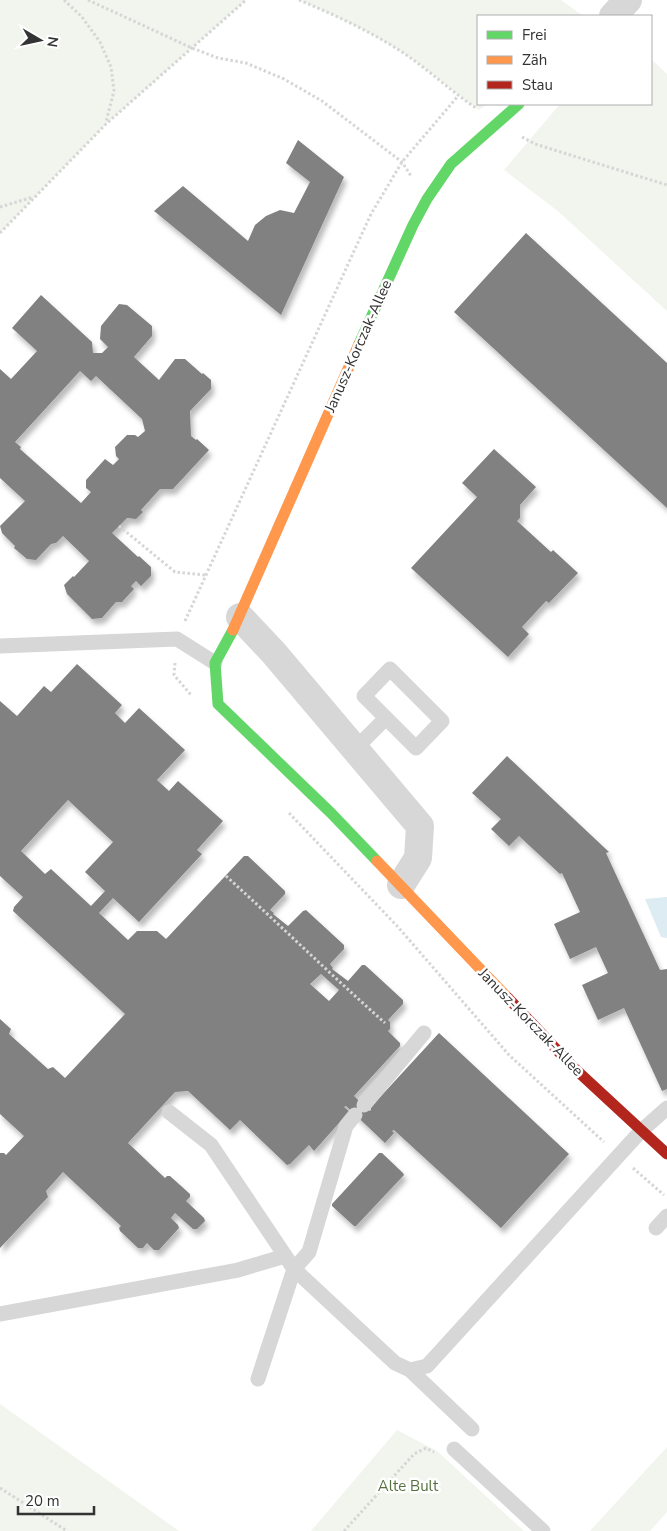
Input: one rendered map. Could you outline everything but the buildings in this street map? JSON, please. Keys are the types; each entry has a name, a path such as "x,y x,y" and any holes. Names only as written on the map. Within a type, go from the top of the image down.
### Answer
{"street":[{"path":"614,15 628,0"},
{"name":"Janusz-Korczak-Allee","path":"518,105 452,164 427,199 413,225 334,400 240,617 214,663 218,704 331,813 573,1067 667,1154"},
{"path":"240,617 273,652 420,826 418,858 401,885"}],"lane":[{"path":"0,646 177,639 214,663"},
{"path":"390,669 442,721 416,748 386,718 364,696 390,669"},
{"path":"355,749 386,718"},
{"path":"258,1379 294,1269 309,1252 346,1126 424,1033"},
{"path":"410,1370 427,1366 641,1131 667,1108"},
{"path":"169,1112 211,1144 294,1269 395,1363 410,1370 472,1430"},
{"path":"656,1228 667,1216"},
{"path":"0,1314 238,1270 285,1256"},
{"path":"454,1449 543,1531"}],"path":[{"path":"64,0 82,17 100,42 111,67 114,91 106,124"},
{"path":"88,0 192,48 218,58 246,63 284,79 322,101 402,162 427,199"},
{"path":"0,233 106,124 246,0"},
{"path":"298,0 337,15 405,54 496,124 536,144 667,185"},
{"path":"0,208 34,197"},
{"path":"119,526 174,572 205,575"},
{"path":"226,876 385,1023"},
{"path":"344,1531 414,1454 426,1448 446,1458 454,1449"},
{"path":"0,1488 67,1531"}],"green space":[{"path":"0,0 246,0 106,124 0,233"},
{"path":"299,0 561,0 582,15 477,15 477,105 486,105 479,110 405,54 380,38"},
{"path":"652,60 667,74 667,311 559,212 504,170 559,105 652,105"},
{"path":"0,1404 179,1531 0,1531"},
{"name":"Alte Bult","path":"397,1430 437,1451 524,1531 311,1531"},
{"path":"667,1447 667,1512 650,1531 590,1531"}],"shaded area":[{"path":"667,897 667,938 661,937 645,899"}],"traffic: fast":[{"path":"359,344 413,225 427,199 451,164 518,105"},
{"path":"233,630 215,663 218,704 331,813 377,861"}],"traffic: slow":[{"path":"233,630 359,344"},
{"path":"377,861 508,998"}],"traffic: jam":[{"path":"508,998 573,1067 667,1154"}]}
